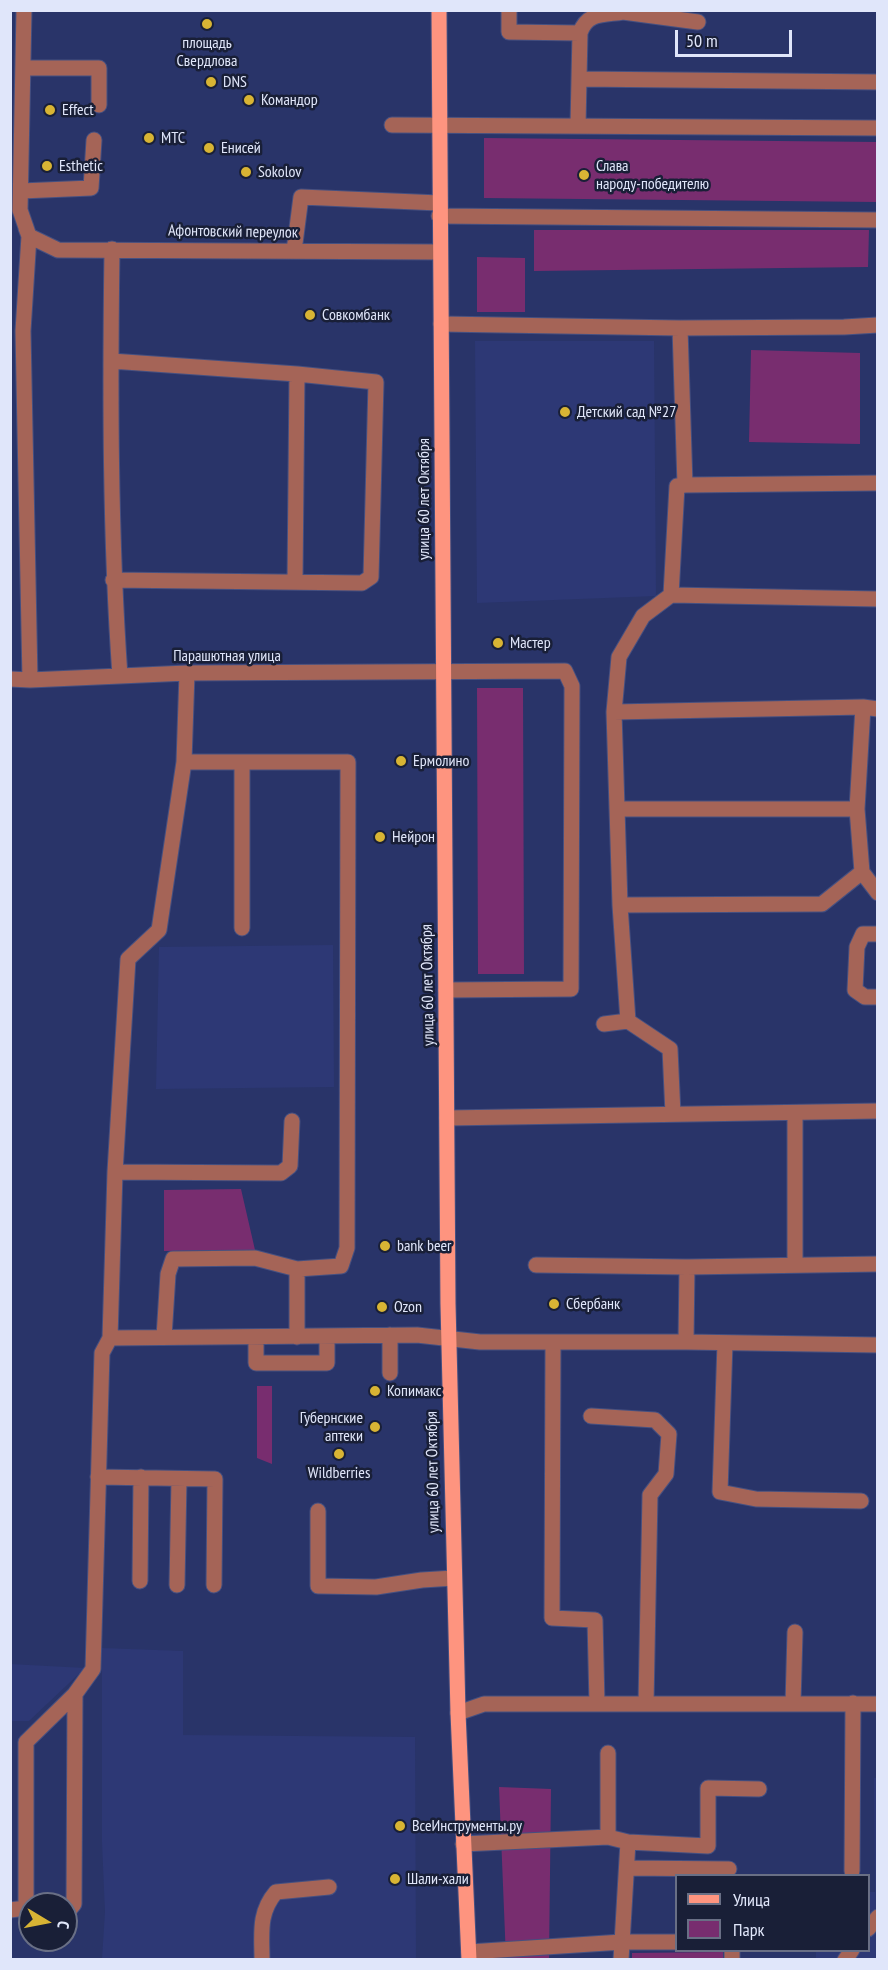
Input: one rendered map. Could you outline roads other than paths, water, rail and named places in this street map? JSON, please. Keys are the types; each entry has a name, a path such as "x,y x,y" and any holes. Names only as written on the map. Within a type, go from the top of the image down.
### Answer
{"main road":[{"name":"улица 60 лет Октября","path":"439,10 449,1339 458,1713 469,1956"}],"street":[{"path":"24,10 19,59 21,191 15,210 28,236 23,331 30,680"},
{"path":"509,10 509,32 580,33"},
{"path":"578,125 580,33 584,24 595,16 623,11 698,22"},
{"path":"19,59 99,68 99,105"},
{"path":"579,79 878,82"},
{"path":"392,125 878,128"},
{"path":"21,191 91,188 94,140"},
{"path":"294,251 301,198 439,209 878,220"},
{"name":"Афонтовский переулок","path":"28,236 58,250 440,252"},
{"path":"112,249 113,580 120,676"},
{"path":"441,324 680,328 878,325"},
{"path":"680,328 685,485"},
{"path":"111,361 376,382 371,577 362,583 113,580"},
{"path":"295,581 297,374"},
{"path":"671,595 677,486 878,483"},
{"path":"628,1021 620,905 614,712 619,657 643,616 671,595 878,599"},
{"name":"Парашютная улица","path":"10,679 187,673 565,671 573,686 571,989 446,990"},
{"path":"22,1892 26,1742 75,1694 93,1669 102,1353 110,1338 115,1172 128,959 159,930 184,762 187,673"},
{"path":"614,712 870,708 857,809 862,872 878,893"},
{"path":"164,1337 168,1274 173,1259 255,1258 297,1269 341,1266 347,1248 348,762 184,762"},
{"path":"242,762 242,928"},
{"path":"617,809 857,809"},
{"path":"620,905 822,904 862,872"},
{"path":"878,934 863,934 857,947 855,990 865,997 878,997"},
{"path":"604,1024 628,1021 670,1049 673,1114"},
{"path":"447,1118 878,1111"},
{"path":"795,1113 795,1265"},
{"path":"115,1172 281,1173 290,1166 292,1121"},
{"path":"537,1265 687,1267 878,1264"},
{"path":"686,1342 687,1267"},
{"path":"297,1269 297,1337"},
{"path":"390,1335 390,1372"},
{"path":"110,1338 417,1335 480,1342 725,1342 878,1345"},
{"path":"256,1338 256,1363 327,1363 327,1336"},
{"path":"725,1342 720,1492 756,1499 861,1501"},
{"path":"553,1343 552,1618 595,1620 597,1704"},
{"path":"591,1416 655,1420 669,1434 666,1474 650,1495 646,1704"},
{"path":"98,1477 215,1479 214,1585"},
{"path":"140,1581 141,1478"},
{"path":"177,1585 179,1479"},
{"path":"318,1511 318,1586 376,1587 454,1578"},
{"path":"793,1704 795,1632"},
{"path":"74,1892 75,1694"},
{"path":"852,1870 853,1703"},
{"path":"458,1713 484,1704 878,1704"},
{"path":"608,1753 609,1837"},
{"path":"463,1844 609,1837 628,1842 708,1846 708,1788 759,1789"},
{"path":"621,1959 628,1842"},
{"path":"628,1868 729,1869"},
{"path":"262,1959 262,1915 276,1893 329,1887"},
{"path":"469,1956 560,1953 621,1942 675,1942"}],"place":[{"name":"площадь Свердлова","path":"207,24"},
{"name":"DNS","path":"211,82"},
{"name":"Командор","path":"249,100"},
{"name":"Effect","path":"50,110"},
{"name":"МТС","path":"149,138"},
{"name":"Енисей","path":"209,148"},
{"name":"Esthetic","path":"47,166"},
{"name":"Sokolov","path":"246,172"},
{"name":"Слава народу-победителю","path":"584,175"},
{"name":"Совкомбанк","path":"310,315"},
{"name":"Детский сад №27","path":"565,412"},
{"name":"Мастер","path":"498,643"},
{"name":"Ермолино","path":"401,761"},
{"name":"Нейрон","path":"380,837"},
{"name":"bank beer","path":"385,1246"},
{"name":"Сбербанк","path":"554,1304"},
{"name":"Ozon","path":"382,1307"},
{"name":"Копимакс","path":"375,1391"},
{"name":"Губернские аптеки","path":"375,1427"},
{"name":"Wildberries","path":"339,1454"},
{"name":"ВсеИнструменты.ру","path":"400,1826"},
{"name":"Шали-хали","path":"395,1879"}]}
